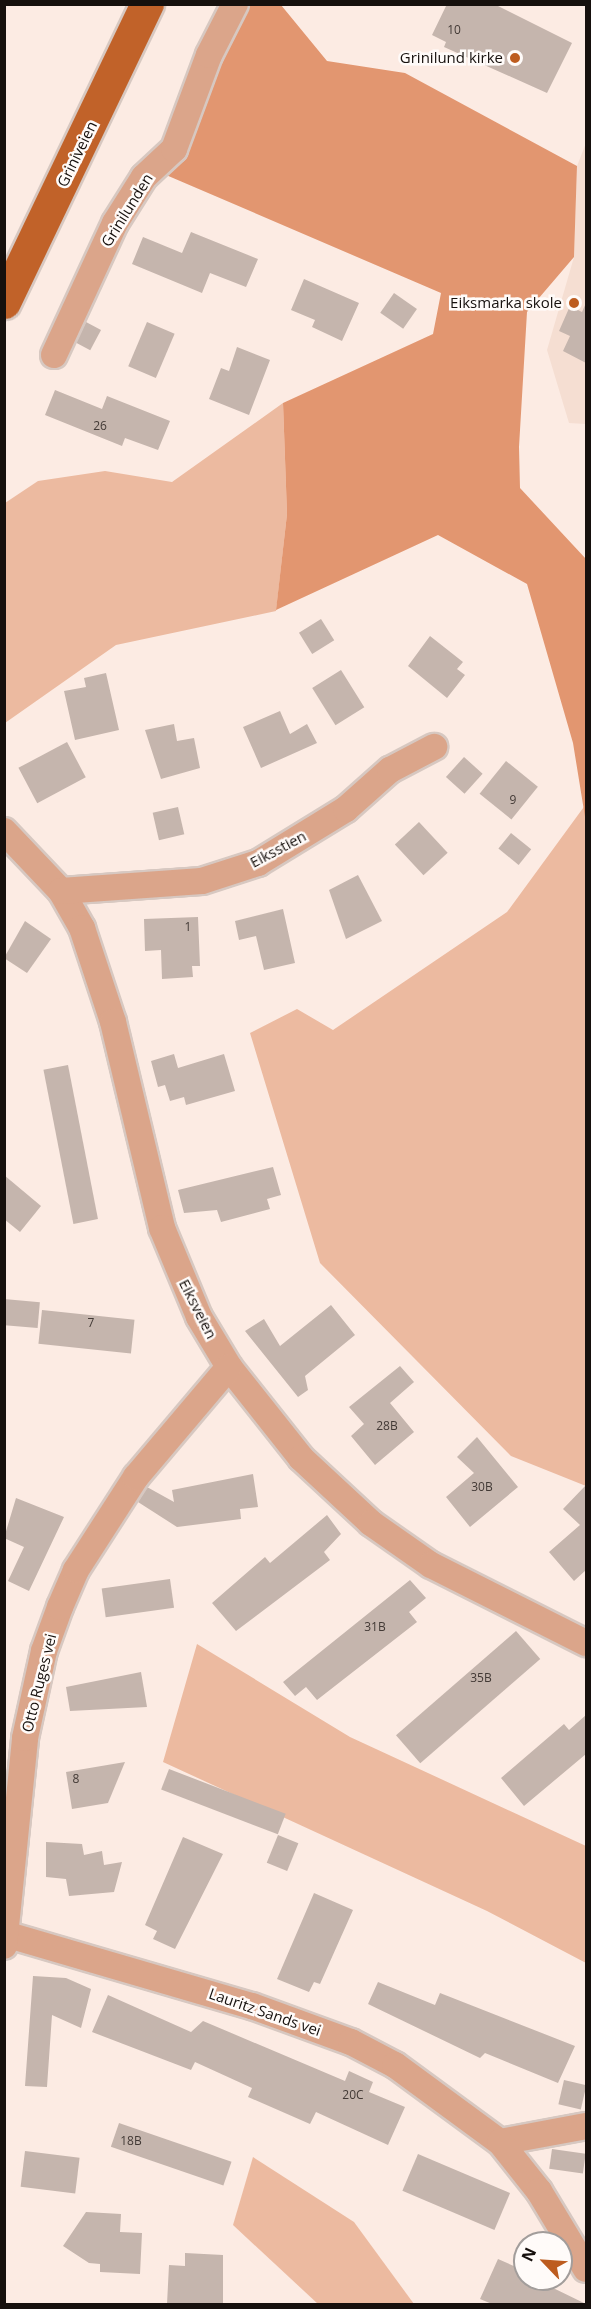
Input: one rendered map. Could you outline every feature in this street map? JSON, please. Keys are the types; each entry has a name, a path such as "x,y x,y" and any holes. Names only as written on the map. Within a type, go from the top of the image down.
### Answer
{"main road":[{"name":"Griniveien","path":"4,302 147,4"}],"street":[{"name":"Grinilunden","path":"54,355 115,223 144,177 174,149 209,56 235,4"},
{"name":"Eiksstien","path":"61,891 202,881 258,862 346,809 390,770 434,747"},
{"name":"Eiksveien","path":"4,831 61,891 82,928 113,1022 162,1228 200,1317 229,1367 301,1458 371,1523 431,1565 586,1643"},
{"name":"Otto Ruges vei","path":"5,1940 25,1738 44,1651 60,1607 76,1570 136,1477 229,1367"},
{"name":"Lauritz Sands vei","path":"5,1940 252,2006 351,2042 395,2065 501,2142 539,2191 586,2269"},
{"path":"501,2142 586,2126"}],"shaded area":[{"path":"236,4 281,5 327,61 405,73 577,166 574,257 527,312 519,447 520,488 586,559 586,823 573,743 527,584 438,535 276,610 287,514 283,403 433,334 441,293 152,169"},
{"name":"Eiksmarka skole","path":"586,143 586,424 569,423 547,350 574,257 577,166"},
{"path":"283,403 287,514 276,611 116,645 5,723 5,503 38,481 105,471 172,482"},
{"path":"586,804 586,1486 511,1456 320,1263 250,1033 297,1009 333,1030 507,912"},
{"path":"197,1644 350,1737 586,1846 586,1963 487,1911 163,1762"},
{"path":"253,2157 354,2222 414,2304 318,2304 233,2225"}],"building":[{"name":"Grinilund kirke","path":"447,4 494,4 572,43 547,93 444,47 446,42 432,35"},
{"path":"191,232 258,259 246,287 210,273 202,293 132,264 143,237 182,253"},
{"path":"304,279 359,303 342,341 312,327 315,320 291,310"},
{"path":"394,293 417,309 403,329 380,313"},
{"path":"586,303 586,363 563,351 570,336 559,331 570,306 582,312"},
{"path":"86,322 101,330 90,350 75,342"},
{"path":"147,322 175,334 156,378 128,366"},
{"path":"237,347 270,360 249,415 209,399 221,368 229,371"},
{"path":"55,390 102,409 107,396 170,421 158,450 125,438 122,446 45,415"},
{"path":"321,619 334,640 312,654 299,633"},
{"path":"430,636 463,662 457,669 465,675 447,698 408,666"},
{"path":"341,670 364,707 335,725 312,688"},
{"path":"106,673 119,730 75,740 64,691 86,687 84,678"},
{"path":"280,711 290,734 307,724 317,743 261,768 243,727"},
{"path":"174,724 177,741 194,738 200,768 161,779 145,730"},
{"path":"67,742 86,777 37,803 18,768"},
{"path":"464,757 483,774 465,794 446,777"},
{"path":"506,761 538,787 511,819 480,794"},
{"path":"178,807 184,834 159,840 153,813"},
{"path":"419,822 448,853 424,875 395,845"},
{"path":"511,833 531,849 519,865 498,849"},
{"path":"358,875 382,921 346,939 329,890"},
{"path":"283,909 295,963 264,970 256,936 239,940 235,921"},
{"path":"198,917 200,966 192,966 193,977 162,979 161,950 145,951 144,919"},
{"path":"25,921 51,939 27,973 4,958"},
{"path":"174,1054 178,1068 224,1054 235,1091 186,1105 184,1097 170,1101 165,1085 158,1087 151,1061"},
{"path":"68,1065 98,1219 73,1224 43,1070"},
{"path":"273,1167 281,1195 267,1199 270,1209 221,1222 217,1210 184,1213 178,1190"},
{"path":"4,1175 41,1206 20,1232 4,1219"},
{"path":"4,1299 40,1302 38,1328 4,1325"},
{"path":"331,1305 355,1335 305,1376 308,1390 298,1397 245,1331 264,1319 280,1346"},
{"path":"42,1310 134,1320 131,1354 38,1344"},
{"path":"400,1366 414,1382 390,1403 414,1432 375,1465 351,1436 364,1424 349,1407"},
{"path":"477,1437 518,1487 470,1527 446,1497 474,1473 457,1457"},
{"path":"253,1474 258,1507 240,1509 241,1519 177,1527 138,1502 147,1487 174,1502 172,1490"},
{"path":"586,1485 586,1570 574,1581 549,1552 580,1525 563,1509"},
{"path":"16,1498 64,1517 29,1591 8,1581 24,1547 4,1538"},
{"path":"327,1515 341,1534 324,1552 330,1560 236,1631 212,1603 265,1557 270,1563"},
{"path":"170,1579 174,1608 106,1617 102,1589"},
{"path":"410,1580 426,1598 409,1612 417,1622 317,1700 306,1687 295,1696 283,1682"},
{"path":"516,1631 540,1659 420,1763 396,1735"},
{"path":"141,1672 147,1707 70,1711 66,1687"},
{"path":"586,1715 586,1754 524,1806 501,1778 564,1724 569,1730"},
{"path":"125,1762 108,1803 72,1809 66,1772"},
{"path":"169,1769 286,1814 278,1834 161,1790"},
{"path":"278,1835 298,1843 287,1871 267,1863"},
{"path":"183,1837 223,1854 175,1949 153,1939 157,1931 145,1925"},
{"path":"46,1842 82,1844 84,1855 102,1851 104,1865 122,1862 114,1892 69,1896 66,1879 46,1877"},
{"path":"314,1893 353,1910 320,1984 314,1982 309,1992 277,1979"},
{"path":"33,1976 66,1978 91,1989 81,2028 52,2015 47,2087 25,2086"},
{"path":"378,1982 435,2005 440,1993 575,2046 558,2083 485,2053 480,2058 368,2004"},
{"path":"108,1995 191,2032 203,2021 345,2081 349,2071 373,2082 369,2092 405,2107 388,2145 316,2112 310,2124 248,2097 252,2088 195,2062 191,2070 92,2032"},
{"path":"564,2080 586,2085 581,2110 558,2104"},
{"path":"119,2123 232,2162 223,2185 111,2147"},
{"path":"552,2149 586,2154 583,2174 549,2169"},
{"path":"25,2151 80,2158 75,2193 21,2187"},
{"path":"418,2154 510,2193 494,2230 402,2191"},
{"path":"86,2212 121,2214 120,2232 142,2233 140,2274 100,2272 100,2264 89,2263 63,2246"},
{"path":"185,2253 223,2255 223,2304 167,2304 169,2265 185,2266"},
{"path":"498,2259 513,2266 513,2291 559,2291 586,2304 492,2304 480,2299"}],"place":[{"name":"Grinilund kirke","path":"515,58"},
{"name":"Eiksmarka skole","path":"574,303"}]}
